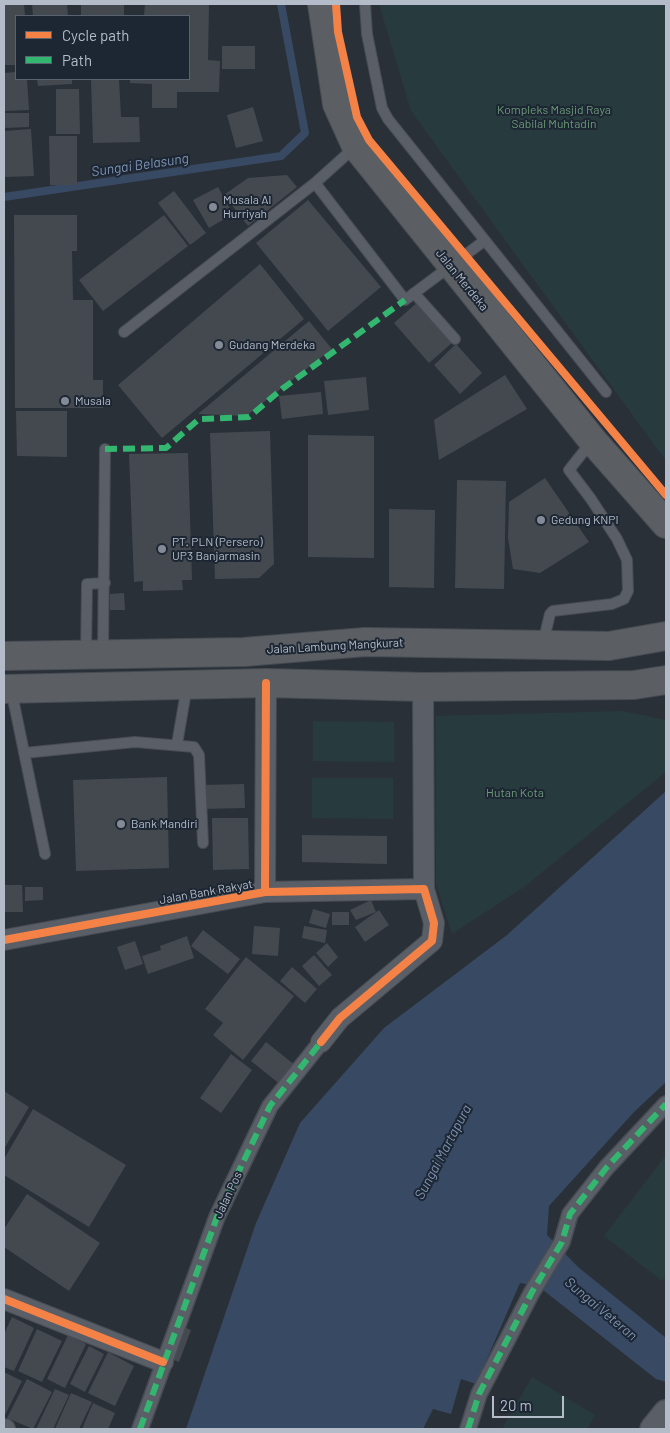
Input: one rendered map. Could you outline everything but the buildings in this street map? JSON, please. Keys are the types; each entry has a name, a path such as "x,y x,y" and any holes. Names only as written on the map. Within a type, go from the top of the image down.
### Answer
{"highway":[{"name":"Jalan Merdeka","path":"322,4 337,104 356,146 451,266 582,454 666,524"},
{"name":"Jalan Lambung Mangkurat","path":"4,656 244,652 365,642 609,646 666,636"},
{"path":"104,654 122,686"},
{"path":"7,688 266,683 423,687 634,685 666,680"}],"street":[{"name":"Jalan Bank Rakyat","path":"4,940 265,892 266,683"},
{"path":"320,1042 340,1018 432,941 434,923 424,889 423,687"},
{"path":"265,892 424,889"},
{"name":"Jalan Pos","path":"140,1429 217,1217 270,1106 320,1042"},
{"path":"468,1429 479,1394 532,1292 562,1242 570,1214 607,1167 666,1104"},
{"path":"4,1299 163,1362"},
{"path":"653,1429 666,1413"}],"lane":[{"path":"365,4 367,34 382,108 388,119 606,392"},
{"path":"124,332 316,183 356,146"},
{"path":"316,183 406,300 484,241"},
{"path":"414,293 455,339"},
{"path":"104,654 105,449"},
{"path":"543,645 550,614 556,610 612,604 624,599 630,583 626,560 617,540 591,499 569,470 582,454"},
{"path":"104,654 87,584 105,583"},
{"path":"177,744 187,685"},
{"path":"7,688 24,753 45,854"},
{"path":"24,753 135,742 177,744 194,747 199,755 203,843"}],"green space":[{"name":"Kompleks Masjid Raya Sabilal Muhtadin","path":"379,4 666,4 666,461 411,111"},
{"name":"Hutan Kota","path":"623,711 666,720 666,772 524,887 452,934 436,884 436,716"},
{"path":"313,721 394,722 394,762 313,761"},
{"path":"312,778 393,778 393,819 312,818"},
{"path":"666,1155 666,1275 662,1281 604,1236"},
{"path":"532,1377 595,1415 587,1429 502,1429"}],"water":[{"path":"666,791 666,1082 634,1112 549,1206 547,1235 578,1267 666,1338 666,1382 656,1379 538,1286 520,1283 476,1384 461,1379 451,1414 433,1409 423,1429 186,1429 256,1223 300,1123 384,1028 507,935"}],"waterway":[{"name":"Sungai Belasung","path":"4,197 281,156 305,133 281,4"}],"marked path":[{"path":"105,449 166,448 199,419 249,417 282,389 405,300"},
{"path":"140,1429 217,1217 270,1106 321,1042"},
{"path":"468,1429 479,1394 532,1292 562,1242 570,1214 607,1167 666,1104"}],"cycle path":[{"path":"336,4 338,32 357,117 369,140 666,495"},
{"path":"4,940 265,892 266,683"},
{"path":"265,892 424,889 434,923 432,941 340,1018 321,1042"},
{"path":"4,1299 163,1362"}],"place":[{"name":"Musala Al Hurriyah","path":"213,207"},
{"name":"Gudang Merdeka","path":"219,345"},
{"name":"Musala","path":"65,401"},
{"name":"Gedung KNPI","path":"541,520"},
{"name":"PT. PLN (Persero) UP3 Banjarmasin","path":"162,549"},
{"name":"Bank Mandiri","path":"121,824"}],"water label":[{"name":"Sungai Martapura","path":"443,1152"},
{"name":"Sungai Veteran","path":"601,1309"}]}
